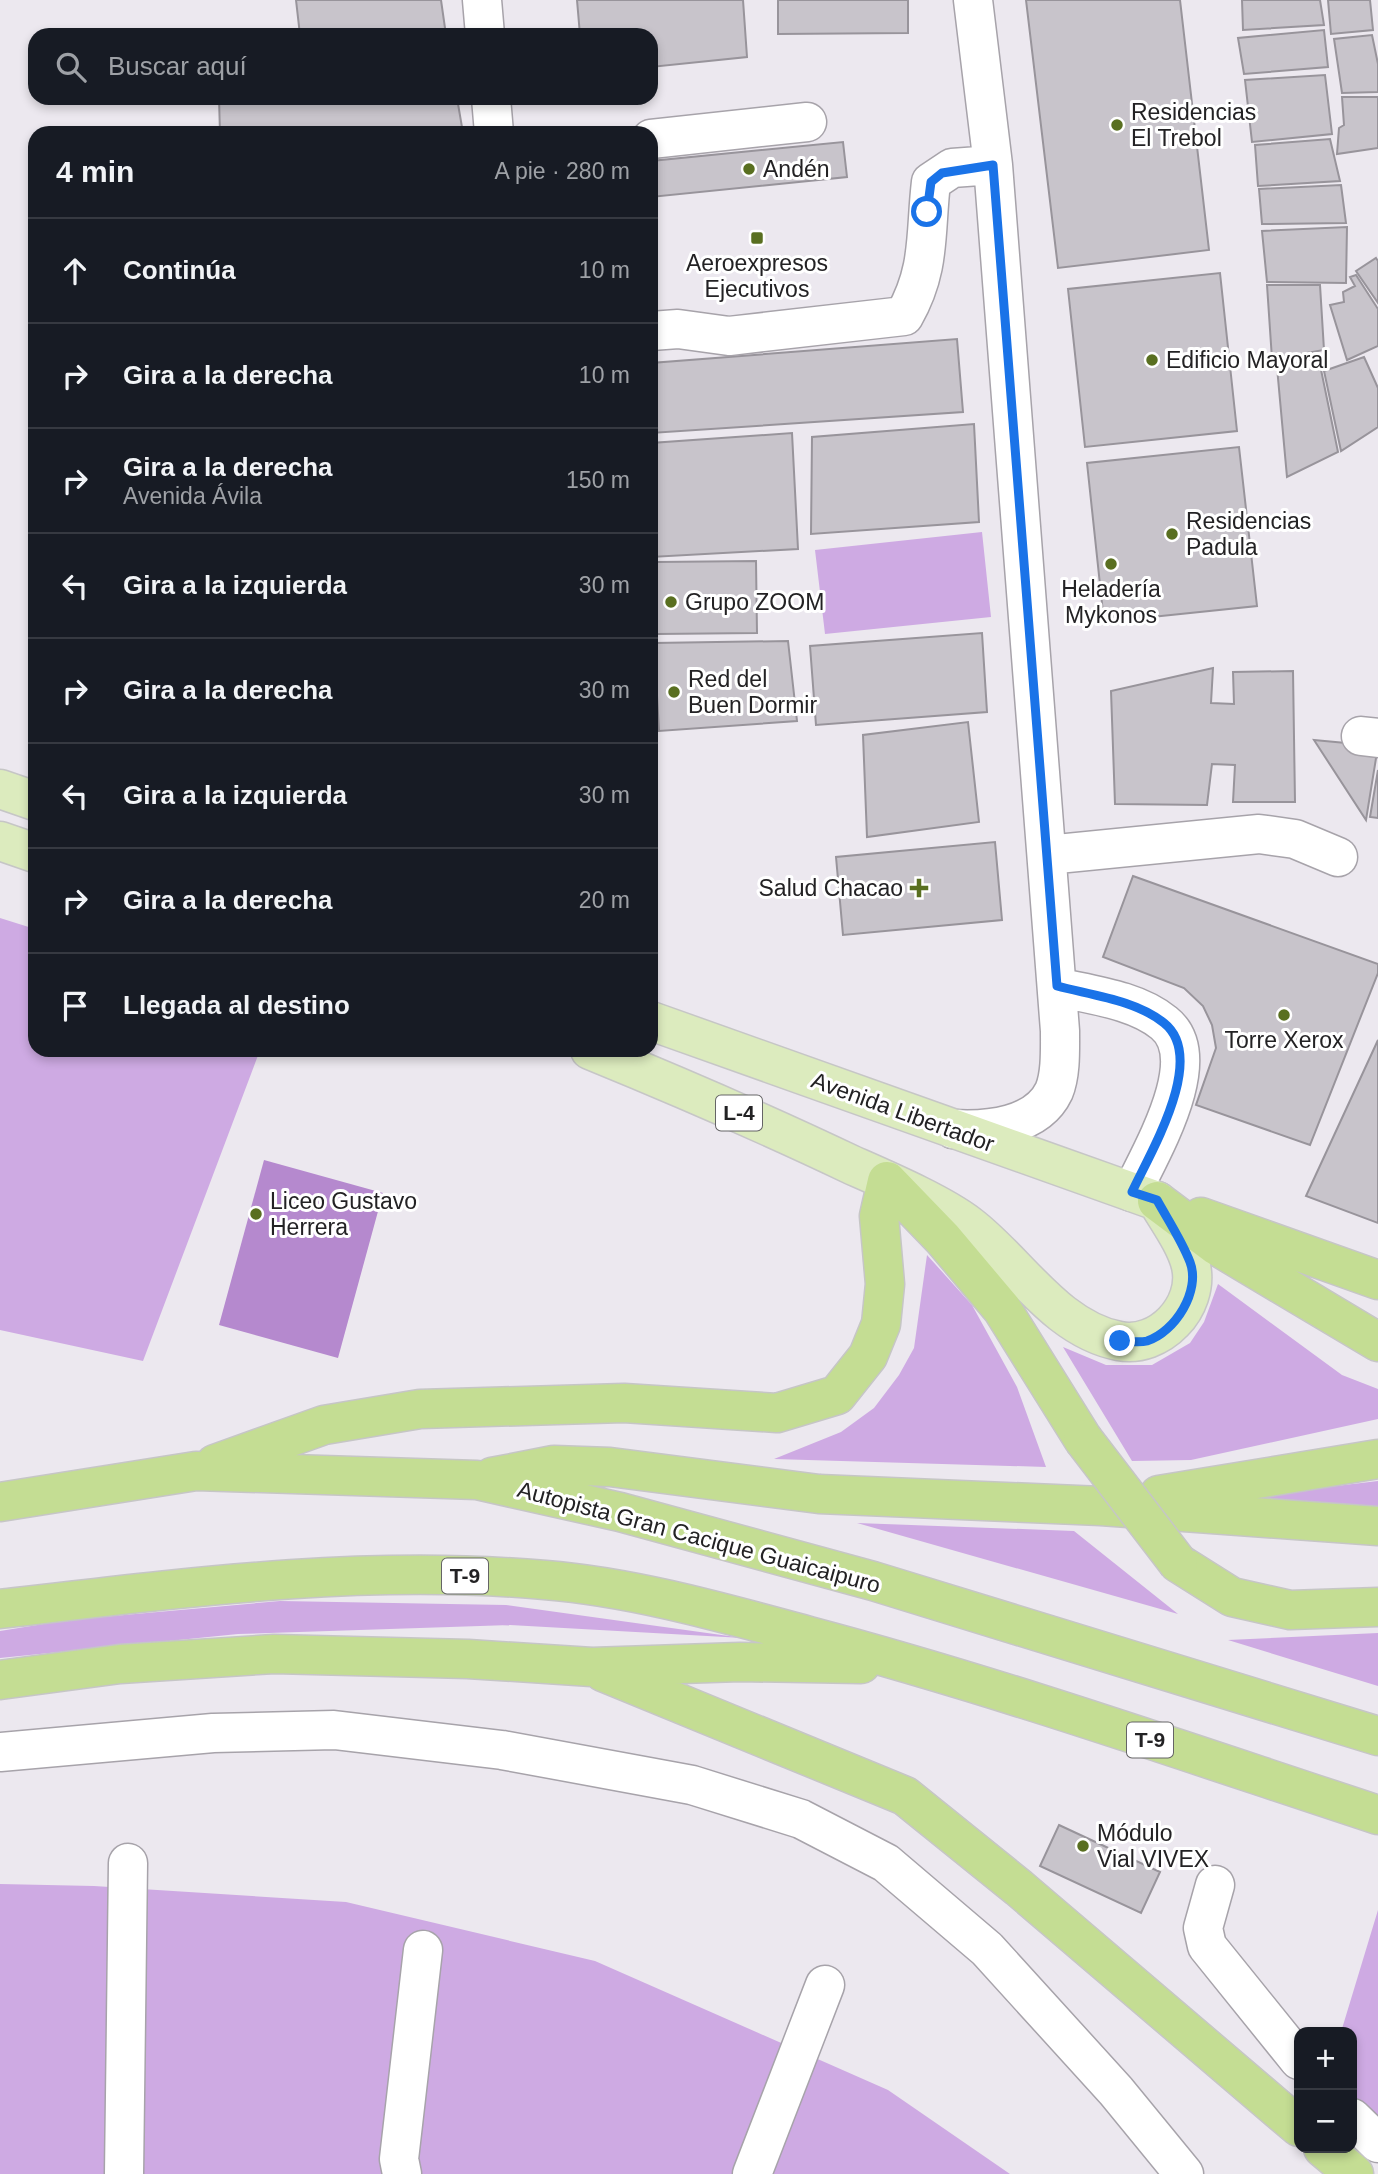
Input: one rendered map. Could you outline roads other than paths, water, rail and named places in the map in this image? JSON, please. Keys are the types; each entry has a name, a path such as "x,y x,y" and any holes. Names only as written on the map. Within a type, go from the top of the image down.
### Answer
{"highway":[{"path":"887,1181 943,1239 1002,1309 1083,1438 1178,1563 1232,1597 1290,1610 1378,1607"},
{"path":"196,1471 324,1424 420,1409 624,1403 777,1413 837,1395 868,1356 881,1324 885,1284 879,1216 887,1181"},
{"path":"1144,1196 1378,1280"},
{"path":"1144,1196 1217,1246 1378,1342"},
{"path":"1101,1506 1378,1459"},
{"path":"477,1480 554,1465 610,1467 819,1494 1101,1506 1378,1526"},
{"name":"Autopista Gran Cacique Guaicaipuro","path":"0,1502 196,1471 477,1480 620,1512 873,1581 1378,1736"},
{"name":"T-9","path":"0,1609 226,1582 418,1574 548,1580 691,1604 922,1666 1378,1815"},
{"path":"0,1680 120,1664 274,1654 468,1659 592,1667 740,1662 922,1666"},
{"path":"592,1667 905,1796 1019,1888 1294,2123"},
{"path":"1329,2153 1354,2174"}],"main road":[{"path":"0,789 28,799"},
{"path":"0,841 28,851"},
{"name":"Avenida Libertador","path":"658,1024 1144,1196"},
{"name":"L-4","path":"607,1057 719,1103 887,1181"},
{"path":"887,1181 969,1225 1079,1327 1120,1341 1147,1341 1169,1327 1188,1303 1192,1279 1191,1264 1144,1196"}],"street":[{"path":"482,0 484,28"},
{"path":"947,1128 995,1128 1012,1124 1028,1115 1055,1089 1059,1060 1057,986 993,165 973,0"},
{"path":"492,105 493,126"},
{"path":"658,138 807,122"},
{"path":"658,330 678,329 729,336 904,316 921,280 927,248 931,182 952,169 993,165"},
{"path":"1047,855 1259,834 1295,839 1338,857"},
{"path":"1057,986 1136,1007 1166,1023 1180,1045 1178,1093 1144,1196"},
{"path":"0,1752 213,1733 334,1730 502,1750 678,1782 801,1819 886,1863 987,1950 1116,2091 1184,2174"},
{"path":"124,2174 128,1863"},
{"path":"1215,1885 1203,1928 1207,1946 1294,2054"},
{"path":"402,2174 399,2159 423,1950"},
{"path":"751,2174 825,1985"},
{"path":"1357,2123 1378,2143"}],"place":[{"name":"Residencias El Trebol","path":"1117,125"},
{"name":"Andén","path":"749,169"},
{"name":"Aeroexpresos Ejecutivos","path":"757,238"},
{"name":"Edificio Mayoral","path":"1152,360"},
{"name":"Residencias Padula","path":"1172,534"},
{"name":"Heladería Mykonos","path":"1111,564"},
{"name":"Grupo ZOOM","path":"671,602"},
{"name":"Red del Buen Dormir","path":"674,692"},
{"name":"Salud Chacao","path":"919,888"},
{"name":"Torre Xerox","path":"1284,1015"},
{"name":"Liceo Gustavo Herrera","path":"256,1214"},
{"name":"Módulo Vial VIVEX","path":"1083,1846"}]}
